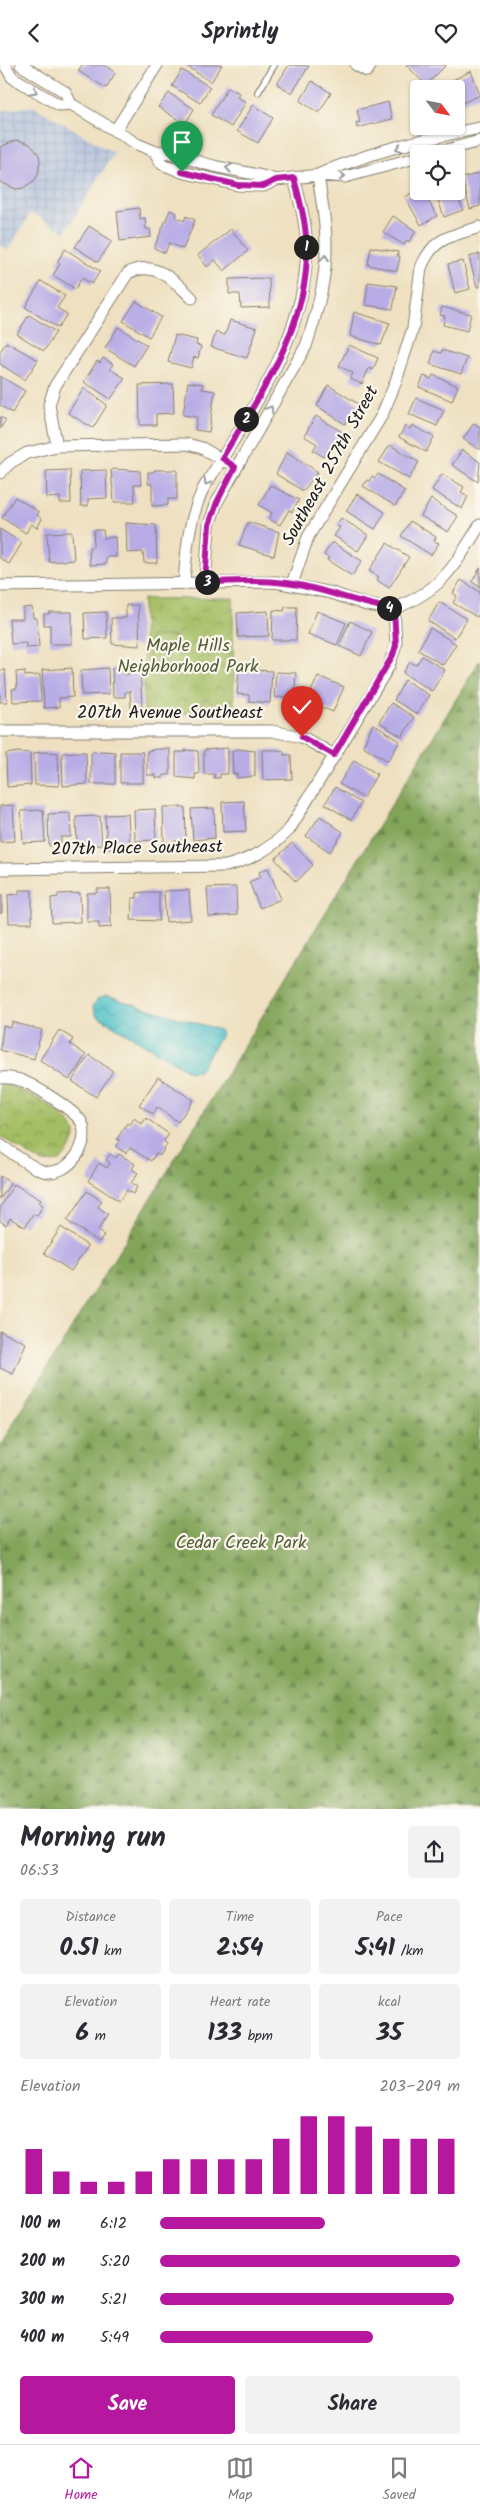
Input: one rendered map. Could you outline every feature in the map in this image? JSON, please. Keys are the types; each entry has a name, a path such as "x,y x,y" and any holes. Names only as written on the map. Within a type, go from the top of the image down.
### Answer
{"street":[{"path":"5,65 12,77 59,105 71,104"},
{"path":"21,65 66,92 71,104 115,131 154,151 166,151 206,164 252,172 276,180 318,175 345,177 410,159"},
{"path":"115,131 157,65"},
{"path":"356,65 369,68"},
{"path":"318,175 340,165 449,134 480,128"},
{"path":"465,145 480,141"},
{"path":"205,582 209,525 217,502 235,467 293,372 306,346 315,318 323,281 326,244 318,175"},
{"path":"184,582 189,525 203,489 283,353 295,321 301,298 306,260 306,228 294,178"},
{"name":"Southeast 257th Street","path":"292,584 308,537 382,415 395,384 413,328 421,269 430,251 446,237 480,227"},
{"path":"57,446 49,405 55,387 128,273 138,267 151,268 174,280 192,298"},
{"path":"0,473 10,463 27,453 57,446 187,444 202,448 235,467"},
{"path":"0,586 184,582 292,584 332,593 367,605 394,609 426,594 439,583 454,566 480,525"},
{"name":"207th Place Southeast","path":"0,869 226,867 249,860 270,848 289,830 393,655 396,645 394,609"},
{"name":"207th Avenue Southeast","path":"0,731 272,731 302,737 334,755"},
{"path":"0,1078 24,1081 76,1115 83,1128 84,1141 81,1150 72,1161 62,1168 52,1171 44,1171 0,1145"}],"lane":[{"path":"258,92 274,65"}],"shaded area":[{"path":"33,106 114,153 65,232 31,213 8,250 0,245 0,111"}],"green space":[{"name":"Maple Hills Neighborhood Park","path":"233,598 234,713 144,714 143,599"},
{"path":"175,636 167,662 149,662 150,637"},
{"name":"Cedar Creek Park","path":"480,660 480,1809 3,1809 0,1807 0,1445"},
{"path":"0,1084 31,1096 66,1119 75,1134 74,1142 60,1161 42,1163 0,1136"}],"water":[{"path":"106,996 220,1030 222,1034 199,1071 190,1072 96,1015 93,1006 98,999"}],"building":[{"path":"82,65 105,65 116,72 106,88 78,71"},
{"path":"185,65 222,65 211,82"},
{"path":"289,65 309,66 292,93 277,84"},
{"path":"406,65 446,65 431,80 421,80"},
{"path":"182,70 210,87 200,103 172,86"},
{"path":"471,71 480,95 465,102 465,80 453,80"},
{"path":"312,81 331,93 319,113 300,101"},
{"path":"228,87 239,93 237,97 246,102 231,127 211,115"},
{"path":"169,93 194,109 185,124 158,107"},
{"path":"388,102 392,119 357,128 356,123 360,122 357,110"},
{"path":"253,105 273,118 258,143 237,131"},
{"path":"17,140 30,144 39,155 40,161 38,175 34,181 23,188 16,189 0,182 0,147"},
{"path":"480,173 480,206 470,209 465,190 465,177"},
{"path":"410,194 410,200 428,200 437,216 421,225 405,197"},
{"path":"438,200 459,200 463,210 444,217"},
{"path":"139,208 140,219 145,218 146,229 150,229 151,237 120,241 117,211"},
{"path":"170,210 177,213 176,217 184,221 186,216 195,220 183,249 169,243 165,253 154,248"},
{"path":"393,216 416,231 409,242 407,240 404,245 383,232"},
{"path":"89,226 112,241 98,262 75,247"},
{"path":"231,229 248,251 224,271 215,260 207,267 198,255"},
{"path":"371,247 398,252 397,256 400,256 397,271 368,265"},
{"path":"65,249 100,271 92,284 82,278 75,289 53,275 60,264 57,262"},
{"path":"480,254 480,287 477,287 469,257"},
{"path":"463,261 470,289 455,293 448,264"},
{"path":"269,278 270,307 241,308 240,294 229,294 229,279"},
{"path":"41,281 65,296 57,308 67,314 58,328 25,307"},
{"path":"368,282 397,286 393,309 365,305"},
{"path":"136,301 161,317 149,337 123,321"},
{"path":"442,307 471,314 467,331 443,325 445,316 440,315"},
{"path":"354,312 390,323 381,345 350,336"},
{"path":"29,315 56,332 44,351 17,334"},
{"path":"230,320 257,328 247,358 211,347 216,332 225,335"},
{"path":"118,327 147,345 134,366 105,348"},
{"path":"175,335 197,340 196,345 201,346 198,358 194,357 191,368 168,362"},
{"path":"6,342 38,360 25,380 0,364 0,352"},
{"path":"349,345 378,358 373,370 369,368 362,384 350,379 353,373 339,366"},
{"path":"442,350 467,358 461,374 430,364 434,351 441,353"},
{"path":"103,358 113,364 110,369 125,378 111,399 84,382 97,361 100,363"},
{"path":"433,375 458,386 452,401 419,387 424,376 431,379"},
{"path":"0,376 25,391 12,413 0,405"},
{"path":"188,382 203,384 202,389 215,391 209,432 195,430 197,417 183,415"},
{"path":"173,384 174,413 156,414 156,425 140,425 139,385"},
{"path":"328,385 360,405 345,424 317,406"},
{"path":"84,388 107,405 93,428 68,413"},
{"path":"416,398 444,410 437,426 409,414"},
{"path":"316,416 344,433 337,444 333,442 324,457 313,450 317,444 304,436"},
{"path":"0,417 6,420 0,429"},
{"path":"474,423 480,427 480,450 463,439"},
{"path":"412,425 434,437 426,452 399,437 405,426 410,429"},
{"path":"390,445 419,462 409,479 379,462"},
{"path":"462,450 480,462 478,482 452,465"},
{"path":"287,452 318,472 303,491 276,474"},
{"path":"70,470 71,503 60,503 60,497 47,498 46,471"},
{"path":"106,470 107,498 88,499 88,506 81,506 80,471"},
{"path":"111,470 140,471 141,485 134,485 135,502 114,502"},
{"path":"154,470 177,470 177,499 168,499 168,505 152,506 152,484 148,484 148,472 154,472"},
{"path":"378,474 405,491 395,506 363,486 372,476 375,478"},
{"path":"442,474 464,487 461,492 468,496 462,509 432,490"},
{"path":"270,485 299,500 292,512 289,510 280,525 269,519 272,513 259,505"},
{"path":"357,494 385,512 375,529 346,511"},
{"path":"15,497 39,512 37,515 42,519 37,528 31,524 26,533 2,518"},
{"path":"431,499 458,516 448,532 421,516"},
{"path":"341,518 368,535 358,551 334,536 340,527 336,526"},
{"path":"410,521 436,537 434,541 439,543 431,555 401,536"},
{"path":"248,522 279,532 274,556 239,545"},
{"path":"126,523 156,525 157,563 144,563 143,552 127,553"},
{"path":"0,529 22,543 9,564 0,558"},
{"path":"94,530 103,530 104,538 115,537 116,557 106,557 106,564 90,565 89,547 93,547"},
{"path":"72,532 74,560 49,562 47,533"},
{"path":"332,542 362,561 352,576 327,560 329,558 324,555"},
{"path":"387,543 409,557 389,588 377,580 379,577 369,571"},
{"path":"480,568 480,587 472,582"},
{"path":"461,580 480,592 480,612 477,617 453,603 457,596 453,593"},
{"path":"439,602 467,619 455,638 428,621"},
{"path":"126,605 138,605 140,646 112,644 111,618 126,618"},
{"path":"32,607 33,618 37,618 39,647 26,648 26,643 11,644 9,619 23,619 23,608"},
{"path":"285,607 297,607 296,640 272,640 273,610 284,611"},
{"path":"268,611 269,636 238,637 237,613"},
{"path":"317,611 346,623 337,645 308,634"},
{"path":"49,612 72,612 72,644 50,644 50,625 44,625 44,614 49,614"},
{"path":"106,612 107,638 85,639 84,613"},
{"path":"350,621 372,632 361,656 339,646"},
{"path":"430,628 456,644 443,665 418,650"},
{"path":"422,656 445,670 432,691 403,673 410,662 416,665"},
{"path":"140,665 142,707 131,708 130,691 125,692 125,697 113,697 112,668 123,668 124,674 129,674 129,666"},
{"path":"72,668 73,697 59,698 59,707 44,708 42,670"},
{"path":"108,668 109,694 82,695 81,670"},
{"path":"239,669 272,671 270,703 249,701 249,695 237,694"},
{"path":"0,670 5,670 7,702 0,702"},
{"path":"25,671 25,676 40,675 41,701 13,702 12,689 17,689 16,672"},
{"path":"276,672 296,673 294,698 274,697"},
{"path":"318,676 344,687 333,712 307,701"},
{"path":"405,680 429,695 417,714 394,700"},
{"path":"391,703 414,717 402,737 379,722"},
{"path":"373,724 400,741 388,761 363,746"},
{"path":"228,748 228,774 220,774 220,778 214,778 214,774 204,774 204,750"},
{"path":"170,749 170,775 163,775 163,778 156,778 156,775 147,775 147,751"},
{"path":"237,749 255,751 255,776 237,778 237,774 233,774 232,751"},
{"path":"185,750 198,751 199,774 195,774 195,779 176,777 176,752 185,752"},
{"path":"262,750 284,751 284,755 291,755 292,779 263,780"},
{"path":"86,752 87,784 63,786 62,753"},
{"path":"91,752 115,752 115,784 91,784"},
{"path":"120,752 143,752 143,783 120,783"},
{"path":"30,753 31,785 7,787 6,754"},
{"path":"34,753 58,753 59,786 35,785"},
{"path":"354,760 377,774 363,798 339,784"},
{"path":"335,787 361,803 351,820 325,804"},
{"path":"244,801 246,831 223,832 222,802"},
{"path":"13,805 15,841 0,842 0,806"},
{"path":"163,807 185,807 186,839 164,843"},
{"path":"214,808 215,838 193,840 191,809"},
{"path":"155,809 156,840 135,841 134,810"},
{"path":"43,810 45,842 23,843 21,811"},
{"path":"70,813 71,837 61,837 61,845 49,846 48,814"},
{"path":"128,814 130,848 107,849 105,815"},
{"path":"100,816 102,845 77,846 76,817"},
{"path":"320,816 343,832 330,852 306,836"},
{"path":"292,843 313,865 296,882 275,859"},
{"path":"268,868 281,899 260,908 249,882 261,877 259,872"},
{"path":"236,887 237,915 209,917 207,888"},
{"path":"97,889 110,889 111,927 99,928 99,922 87,922 87,893 97,893"},
{"path":"19,890 32,890 32,923 9,923 8,895 19,894"},
{"path":"189,890 191,920 166,922 164,891"},
{"path":"159,892 159,921 131,920 132,898 137,898 137,893"},
{"path":"80,893 81,922 52,923 51,898 58,897 58,894"},
{"path":"0,894 2,894 2,913 0,913"},
{"path":"12,1022 42,1030 34,1059 0,1050 3,1026 11,1028"},
{"path":"59,1030 73,1039 70,1044 86,1055 69,1080 40,1060"},
{"path":"89,1055 113,1071 96,1097 72,1081"},
{"path":"158,1077 193,1100 178,1122 157,1107 153,1114 139,1105"},
{"path":"134,1118 142,1124 146,1118 169,1134 164,1141 167,1144 160,1156 156,1153 151,1161 130,1148 126,1153 116,1147 120,1141 117,1139 127,1123 130,1125"},
{"path":"110,1154 116,1158 119,1154 135,1164 132,1169 138,1173 131,1183 137,1187 133,1194 127,1190 119,1201 88,1181 99,1163 107,1168 110,1163 106,1160"},
{"path":"0,1176 11,1183 0,1199"},
{"path":"14,1184 41,1200 39,1203 43,1205 37,1216 33,1214 25,1227 10,1218 6,1225 0,1221 0,1208"},
{"path":"87,1191 102,1201 98,1207 108,1214 98,1230 104,1235 99,1242 67,1221"},
{"path":"61,1227 88,1246 71,1271 44,1253"},
{"path":"0,1331 26,1343 13,1374 0,1368"}],"route":[{"path":"182,172 238,185 263,186 276,180 294,178 306,228 306,260 301,298 293,328 283,353 222,458 235,467 217,502 209,525 205,582 276,582 292,584 332,593 367,605 394,609 396,645 389,666 334,755 302,737"}]}
